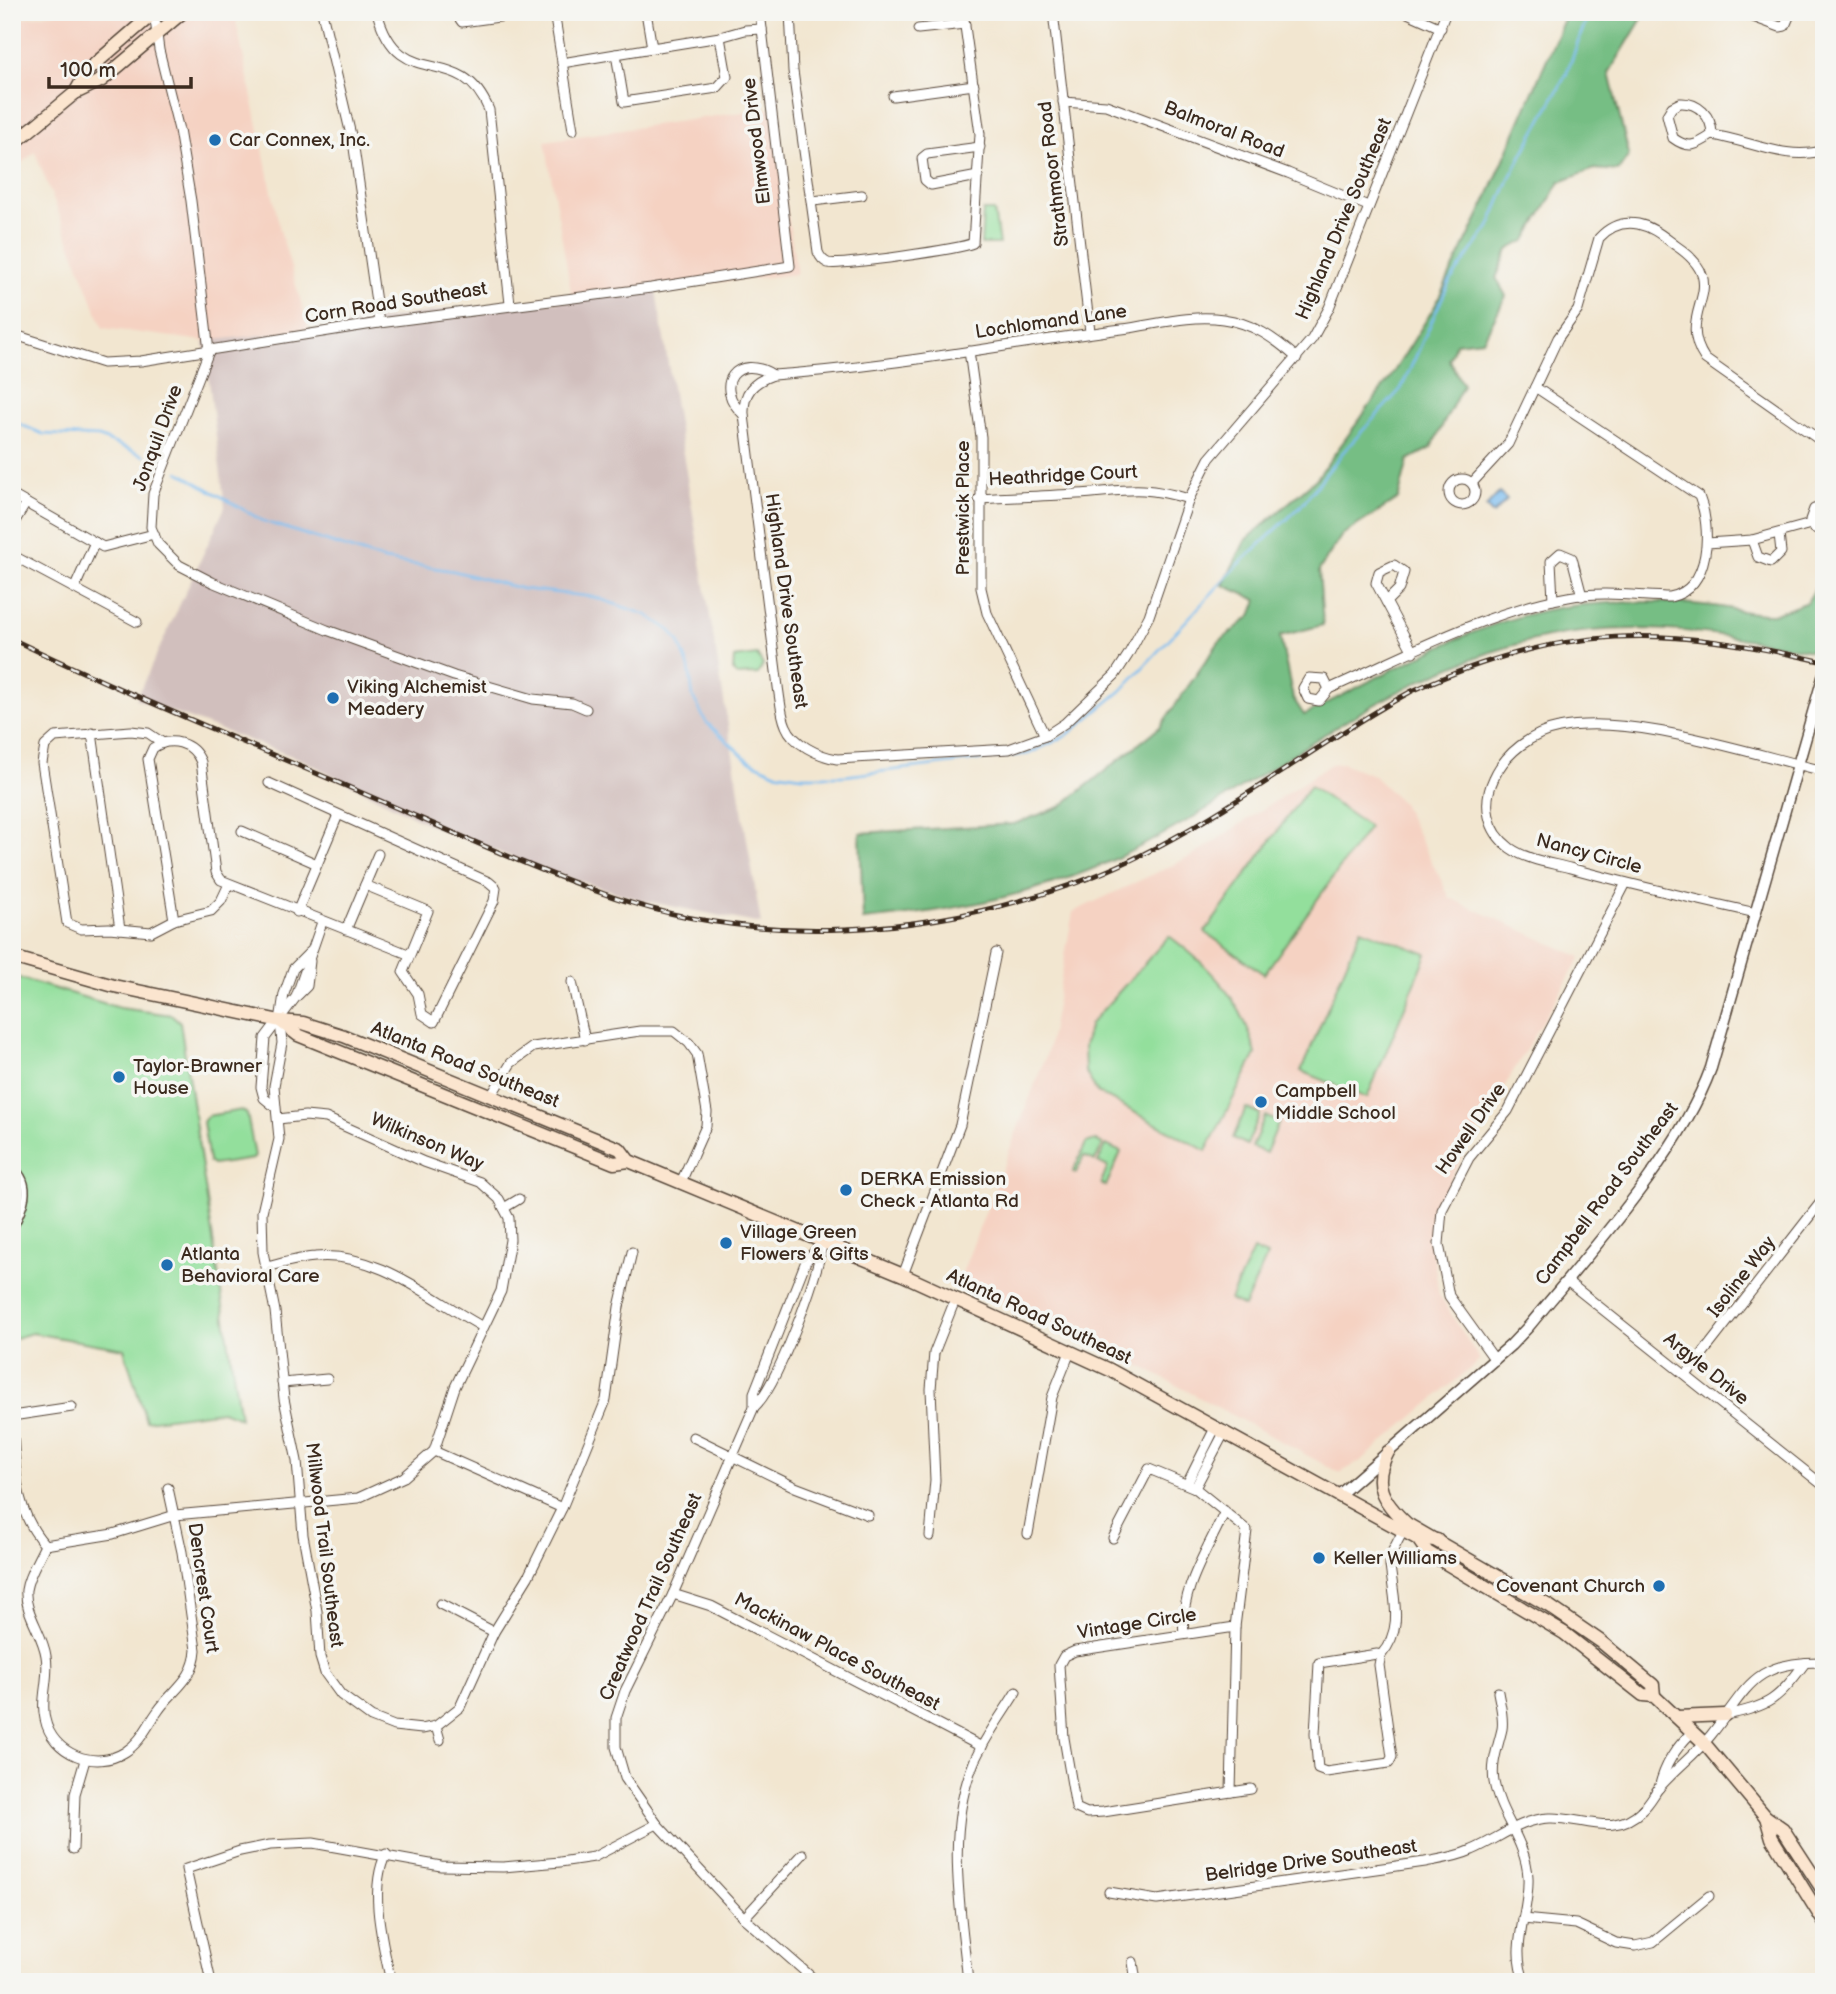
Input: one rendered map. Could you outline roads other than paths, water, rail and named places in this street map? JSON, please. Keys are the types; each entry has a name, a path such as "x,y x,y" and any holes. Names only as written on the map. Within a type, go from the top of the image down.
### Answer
{"main road":[{"path":"75,93 88,70 155,12"},
{"path":"12,145 75,93 102,80 183,12"},
{"name":"Atlanta Road Southeast","path":"12,957 114,986 280,1021 303,1023 344,1036 620,1149 629,1161"},
{"name":"Atlanta Road Southeast","path":"280,1021 298,1035 614,1163 629,1161 903,1275 1141,1385 1418,1539 1437,1540 1575,1623 1653,1685 1654,1696"},
{"path":"1388,1452 1380,1467 1382,1495 1392,1510 1407,1524 1437,1540"},
{"name":"Atlanta Road Southeast","path":"1418,1539 1427,1552 1563,1633 1643,1695 1654,1696 1704,1743 1766,1817 1783,1829 1824,1892"},
{"path":"1677,1717 1725,1715"},
{"name":"Atlanta Road Southeast","path":"1766,1817 1772,1838 1824,1922"}],"street":[{"name":"Jonquil Drive","path":"154,534 151,512 153,494 209,351 180,138 157,35 155,12"},
{"path":"322,12 354,148 379,323"},
{"path":"377,12 389,46 403,57 419,65 460,73 484,96 489,110 510,304"},
{"path":"455,12 463,22 502,14 537,12"},
{"path":"554,12 573,130"},
{"path":"646,12 652,48"},
{"name":"Elmwood Drive","path":"760,12 790,266"},
{"path":"790,12 787,17 818,251 826,262 895,257 973,243 980,147 963,12"},
{"name":"Strathmoor Road","path":"1053,12 1090,332"},
{"path":"1405,12 1441,28"},
{"name":"Highland Drive Southeast","path":"773,375 759,380 749,389 743,402 778,687 786,729 822,757 837,758 1009,749 1045,736 1065,723 1115,675 1149,617 1189,499 1209,459 1312,339 1329,308 1447,12"},
{"path":"1740,12 1780,27 1785,26 1791,12"},
{"path":"918,29 965,24"},
{"path":"562,62 762,29"},
{"path":"616,54 624,102 656,98 717,88 727,77 720,37"},
{"path":"893,96 974,85"},
{"name":"Balmoral Road","path":"1063,102 1106,105 1368,206"},
{"path":"1712,135 1712,129 1700,108 1693,103 1672,107 1667,116 1673,138 1686,146 1694,146 1712,135 1743,140 1778,152 1824,150"},
{"path":"978,176 931,185 925,180 922,158 927,154 980,147"},
{"path":"813,201 862,195"},
{"path":"1472,483 1508,444 1558,338 1578,310 1599,238 1607,229 1619,225 1641,224 1651,228 1696,258 1705,287 1694,324 1697,345 1705,359 1824,443"},
{"path":"12,225 15,233 12,247"},
{"name":"Corn Road Southeast","path":"12,334 103,363 209,351 379,323 510,304 651,288 790,266"},
{"name":"Lochlomand Lane","path":"773,375 969,351 1090,332 1219,318 1243,322 1261,331 1297,358"},
{"name":"Prestwick Place","path":"969,351 981,437 981,588 987,613 1045,736"},
{"path":"744,415 729,396 728,385 734,374 746,366 754,366 773,375"},
{"path":"1329,689 1491,620 1553,600 1582,596 1682,594 1692,586 1707,543 1706,514 1699,496 1640,454 1535,387"},
{"name":"Heathridge Court","path":"979,499 1080,494 1129,487 1156,489 1189,499"},
{"path":"12,495 95,542 111,547 154,534 158,544 178,565 327,630 454,676 533,699 572,703 586,709"},
{"path":"12,526 26,503"},
{"path":"1811,524 1811,512 1824,506"},
{"path":"1707,543 1752,540 1811,524 1824,530"},
{"path":"1752,540 1758,557 1770,562 1781,552 1779,534"},
{"path":"75,587 95,542"},
{"path":"1553,600 1551,561 1560,554 1572,558 1582,596"},
{"path":"12,555 137,622"},
{"path":"1386,602 1413,652"},
{"name":"Campbell Road Southeast","path":"1339,1494 1495,1360 1529,1326 1648,1176 1695,1105 1710,1071 1824,674"},
{"name":"Nancy Circle","path":"1756,913 1626,883 1520,854 1496,833 1488,814 1488,796 1496,773 1511,752 1557,728 1592,725 1664,732 1824,771"},
{"path":"163,743 155,736 139,732 92,733 48,740 42,756 44,776 67,923 81,929 151,932 174,920 211,911 221,901 229,884"},
{"path":"92,733 120,929"},
{"path":"174,920 148,760 153,748 163,743 184,744 198,754 216,872 221,880 408,954"},
{"path":"269,783 489,882 496,888 494,901 434,1022 422,1014 418,994 403,972 408,954 428,911 365,885"},
{"path":"297,912 338,816"},
{"path":"242,831 317,864"},
{"path":"346,930 378,854"},
{"name":"Howell Drive","path":"1495,1360 1449,1296 1439,1244 1442,1210 1469,1158 1508,1111 1626,883"},
{"path":"280,1021 296,997 322,922"},
{"path":"280,1021 284,994 293,970 310,952"},
{"path":"903,1275 960,1125 996,953"},
{"path":"572,982 585,1040"},
{"name":"Millwood Trail Southeast","path":"275,1107 264,1098 260,1077 265,1038 280,1021"},
{"name":"Millwood Trail Southeast","path":"280,1021 282,1043 274,1073 279,1139 262,1212 263,1252 282,1383 297,1461 325,1672 341,1695 371,1717 407,1729 436,1726"},
{"path":"491,1096 511,1063 533,1046 661,1030 674,1031 698,1054 706,1126 681,1182"},
{"name":"Wilkinson Way","path":"278,1119 305,1116 327,1118 424,1162 480,1182 504,1208"},
{"path":"12,1166 20,1174 27,1193 25,1205 12,1231"},
{"name":"Isoline Way","path":"1686,1376 1824,1198"},
{"path":"45,1545 113,1534 175,1515 358,1498 374,1493 404,1476 434,1451 455,1387 501,1291 511,1228 504,1208 519,1199"},
{"name":"Creatwood Trail Southeast","path":"817,1982 744,1918 657,1824 625,1778 616,1747 616,1718 625,1691 673,1594 754,1407 754,1393 806,1261 822,1242"},
{"path":"440,1741 436,1726 460,1707 494,1632 528,1577 562,1508 610,1387 619,1307 632,1252"},
{"path":"267,1267 316,1257 352,1259 390,1272 483,1327"},
{"name":"Argyle Drive","path":"1567,1281 1823,1485"},
{"path":"930,1536 935,1480 931,1389 934,1353 955,1300"},
{"path":"1028,1534 1052,1396 1070,1352"},
{"path":"282,1383 327,1379"},
{"path":"45,1545 31,1530 22,1511 16,1485 12,1417 72,1407"},
{"path":"1191,1486 1220,1428"},
{"path":"693,1437 795,1487 868,1515"},
{"path":"434,1451 562,1508"},
{"path":"1113,1538 1149,1469 1191,1486 1247,1530 1235,1627 1231,1792"},
{"name":"Dencrest Court","path":"85,1760 110,1758 136,1744 163,1704 185,1683 195,1664 197,1650 175,1515 168,1488"},
{"path":"1184,1634 1183,1607 1188,1592 1225,1511"},
{"path":"1381,1655 1319,1663 1315,1734 1318,1769 1326,1772 1389,1763 1392,1757 1380,1665 1381,1655 1391,1644 1397,1629 1390,1565 1391,1554 1403,1531"},
{"path":"45,1545 26,1589 27,1602 46,1654 45,1720 62,1748 85,1760 75,1794 73,1849"},
{"name":"Mackinaw Place Southeast","path":"673,1594 711,1606 982,1747"},
{"path":"440,1604 494,1632"},
{"name":"Vintage Circle","path":"1235,1627 1075,1651 1064,1656 1059,1665 1059,1683 1072,1795 1076,1808 1087,1813 1251,1789"},
{"name":"Belridge Drive Southeast","path":"1109,1892 1157,1900 1425,1862 1461,1855 1531,1821 1552,1818 1591,1825 1615,1825 1642,1810 1659,1788 1704,1743 1740,1692 1762,1675 1786,1664 1824,1662"},
{"path":"1725,1715 1771,1703 1789,1687 1805,1663"},
{"path":"968,1982 957,1847 966,1788 982,1747 1016,1692"},
{"path":"1498,1692 1502,1728 1496,1746 1493,1779 1498,1797 1524,1850 1528,1873 1518,1932 1525,1982"},
{"name":"Belridge Drive Southeast","path":"1659,1788 1674,1751 1692,1732"},
{"path":"211,1982 186,1869 215,1857 270,1845 313,1843 441,1866 503,1867 594,1857 657,1824"},
{"path":"386,1854 380,1866 379,1899 391,1982"},
{"path":"744,1918 803,1854"},
{"path":"1522,1919 1576,1924 1616,1944 1635,1946 1653,1942 1709,1896"},
{"path":"1133,1962 1136,1982"}],"water":[{"path":"1499,493 1507,500 1493,514 1486,507"}],"waterway":[{"path":"179,472 263,521 384,560 454,571 523,589 594,597 647,615 671,631 679,642 689,668 693,697 706,722 748,760 774,772 802,776 844,776 1028,754 1066,736 1121,691 1237,566 1299,508 1343,452 1401,389 1449,283 1489,227 1511,175 1566,75 1589,12"},
{"path":"12,421 43,434 99,437 145,456"},
{"path":"12,1968 22,1982"}],"railway":[{"path":"12,639 486,847 613,897 670,913 728,924 786,929 845,929 962,915 1020,901 1076,883 1121,865 1164,843 1412,691 1467,669 1518,653 1567,642 1615,637 1664,637 1714,641 1824,662"}],"place":[{"name":"Car Connex, Inc.","path":"215,140"},
{"name":"Viking Alchemist Meadery","path":"333,698"},
{"name":"Taylor-Brawner House","path":"119,1077"},
{"name":"Campbell Middle School","path":"1261,1102"},
{"name":"DERKA Emission Check - Atlanta Rd","path":"846,1190"},
{"name":"Village Green Flowers & Gifts","path":"726,1243"},
{"name":"Atlanta Behavioral Care","path":"167,1265"},
{"name":"Keller Williams","path":"1319,1558"},
{"name":"Covenant Church","path":"1659,1586"}]}
